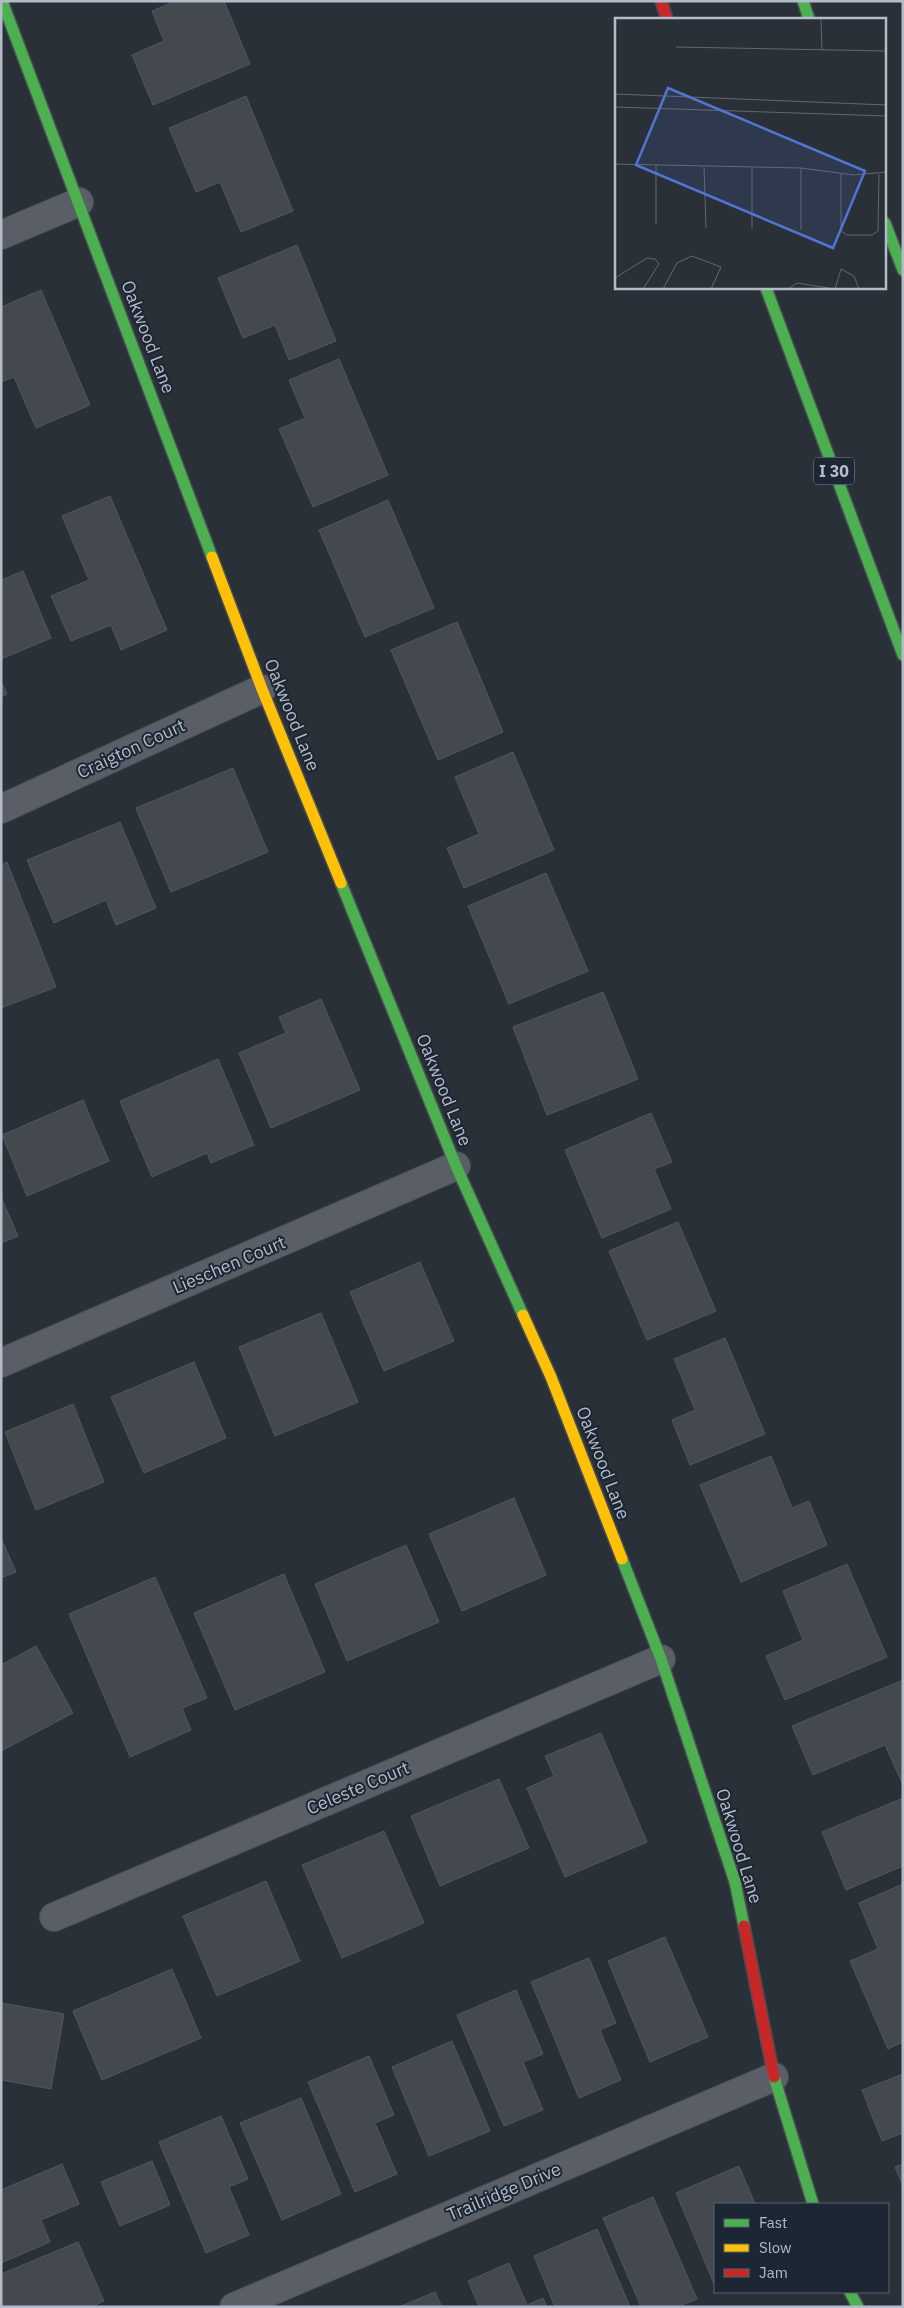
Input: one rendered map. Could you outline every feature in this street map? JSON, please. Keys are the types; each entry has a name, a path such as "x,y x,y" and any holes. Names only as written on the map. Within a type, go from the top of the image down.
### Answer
{"main road":[{"name":"Oakwood Lane","path":"2,1 262,690 456,1166 551,1377 661,1659 735,1882 774,2077 813,2203"},
{"path":"661,1 668,18"},
{"path":"802,1 809,18"},
{"path":"886,226 903,270"},
{"name":"I 30","path":"766,289 903,655"},
{"path":"851,2293 858,2307"}],"street":[{"path":"1,235 79,202"},
{"name":"Craigton Court","path":"1,809 262,690"},
{"name":"Lieschen Court","path":"1,1364 456,1166"},
{"name":"Celeste Court","path":"54,1917 661,1659"},
{"name":"Trailridge Drive","path":"234,2307 774,2077"}],"building":[{"path":"176,1 224,1 250,64 153,105 132,55 164,41 152,11"},
{"path":"246,96 293,211 241,232 220,182 196,192 169,128"},
{"path":"297,245 336,341 289,360 275,325 243,338 218,278"},
{"path":"41,290 90,405 36,428 14,377 1,382 1,307"},
{"path":"339,359 388,475 313,507 279,429 305,418 289,380"},
{"path":"110,496 167,630 121,650 111,625 71,641 51,596 89,580 62,516"},
{"path":"388,500 434,608 365,637 319,530"},
{"path":"23,571 51,638 1,659 1,580"},
{"path":"457,622 503,732 438,760 391,650"},
{"path":"1,681 7,694 1,697"},
{"path":"513,752 554,850 464,888 447,848 479,834 455,777"},
{"path":"233,768 268,852 171,892 136,808"},
{"path":"120,822 156,908 116,925 106,900 54,923 27,860"},
{"path":"7,862 56,987 1,1008 1,865"},
{"path":"546,873 588,971 509,1004 468,906"},
{"path":"603,992 638,1079 547,1115 513,1027"},
{"path":"321,999 360,1090 271,1128 239,1053 286,1033 279,1017"},
{"path":"218,1059 254,1145 211,1163 207,1153 152,1177 120,1101"},
{"path":"83,1100 109,1161 27,1196 2,1135"},
{"path":"651,1113 672,1162 654,1169 671,1209 602,1238 565,1150"},
{"path":"1,1197 18,1236 1,1243"},
{"path":"678,1222 716,1311 647,1340 609,1251"},
{"path":"420,1262 454,1341 384,1371 350,1292"},
{"path":"321,1313 358,1402 275,1436 239,1347"},
{"path":"725,1338 765,1434 690,1465 672,1420 695,1410 674,1359"},
{"path":"194,1362 226,1438 144,1473 111,1397"},
{"path":"73,1404 104,1482 36,1510 5,1432"},
{"path":"771,1456 792,1508 809,1501 827,1545 741,1582 700,1485"},
{"path":"514,1498 546,1575 462,1611 429,1534"},
{"path":"1,1538 16,1572 1,1578"},
{"path":"406,1545 439,1622 347,1661 315,1584"},
{"path":"847,1564 887,1657 785,1700 766,1656 803,1640 783,1591"},
{"path":"284,1574 325,1672 235,1710 194,1613"},
{"path":"155,1577 207,1698 182,1708 191,1730 130,1757 69,1614"},
{"path":"36,1646 73,1713 1,1751 1,1665"},
{"path":"903,1680 903,1785 885,1745 813,1775 792,1726"},
{"path":"601,1733 647,1842 565,1877 527,1788 554,1776 545,1756"},
{"path":"499,1779 529,1848 440,1886 411,1816"},
{"path":"903,1798 903,1866 846,1890 822,1832"},
{"path":"384,1831 424,1923 342,1958 302,1865"},
{"path":"266,1881 300,1961 217,1996 183,1916"},
{"path":"903,1884 903,2042 888,2049 850,1961 878,1949 859,1903"},
{"path":"665,1937 708,2037 650,2062 608,1961"},
{"path":"589,1958 616,2023 600,2030 621,2080 579,2098 531,1982"},
{"path":"172,1969 201,2038 102,2080 73,2011"},
{"path":"516,1990 543,2054 523,2062 543,2110 504,2126 457,2015"},
{"path":"1,2003 64,2014 51,2089 1,2080"},
{"path":"452,2041 490,2131 429,2156 392,2067"},
{"path":"369,2056 394,2115 375,2123 397,2174 355,2192 308,2082"},
{"path":"903,2074 903,2133 882,2141 862,2090"},
{"path":"301,2098 341,2194 282,2220 240,2123"},
{"path":"221,2116 248,2179 229,2187 249,2235 206,2253 159,2142"},
{"path":"152,2161 170,2205 120,2226 101,2182"},
{"path":"62,2164 79,2204 41,2220 50,2242 1,2263 1,2190"},
{"path":"903,2164 903,2186 895,2167"},
{"path":"739,2166 755,2203 714,2203 714,2284 676,2193"},
{"path":"653,2197 697,2299 682,2305 682,2307 641,2307 603,2218"},
{"path":"597,2229 630,2307 555,2307 534,2256"},
{"path":"78,2242 104,2301 91,2307 1,2307 1,2274"},
{"path":"509,2263 527,2305 543,2298 547,2307 479,2307 468,2281"},
{"path":"435,2292 442,2307 401,2307 401,2306"}],"traffic: fast":[{"path":"2,1 212,557"},
{"path":"803,1 809,18"},
{"path":"886,226 903,270"},
{"path":"766,289 903,655"},
{"path":"341,883 456,1166 523,1315"},
{"path":"622,1559 661,1659 735,1882 744,1926"},
{"path":"774,2077 813,2203"},
{"path":"851,2293 858,2307"}],"traffic: slow":[{"path":"212,557 262,689 341,883"},
{"path":"523,1315 551,1377 622,1559"}],"traffic: jam":[{"path":"661,1 667,18"},
{"path":"744,1926 774,2077"}]}
